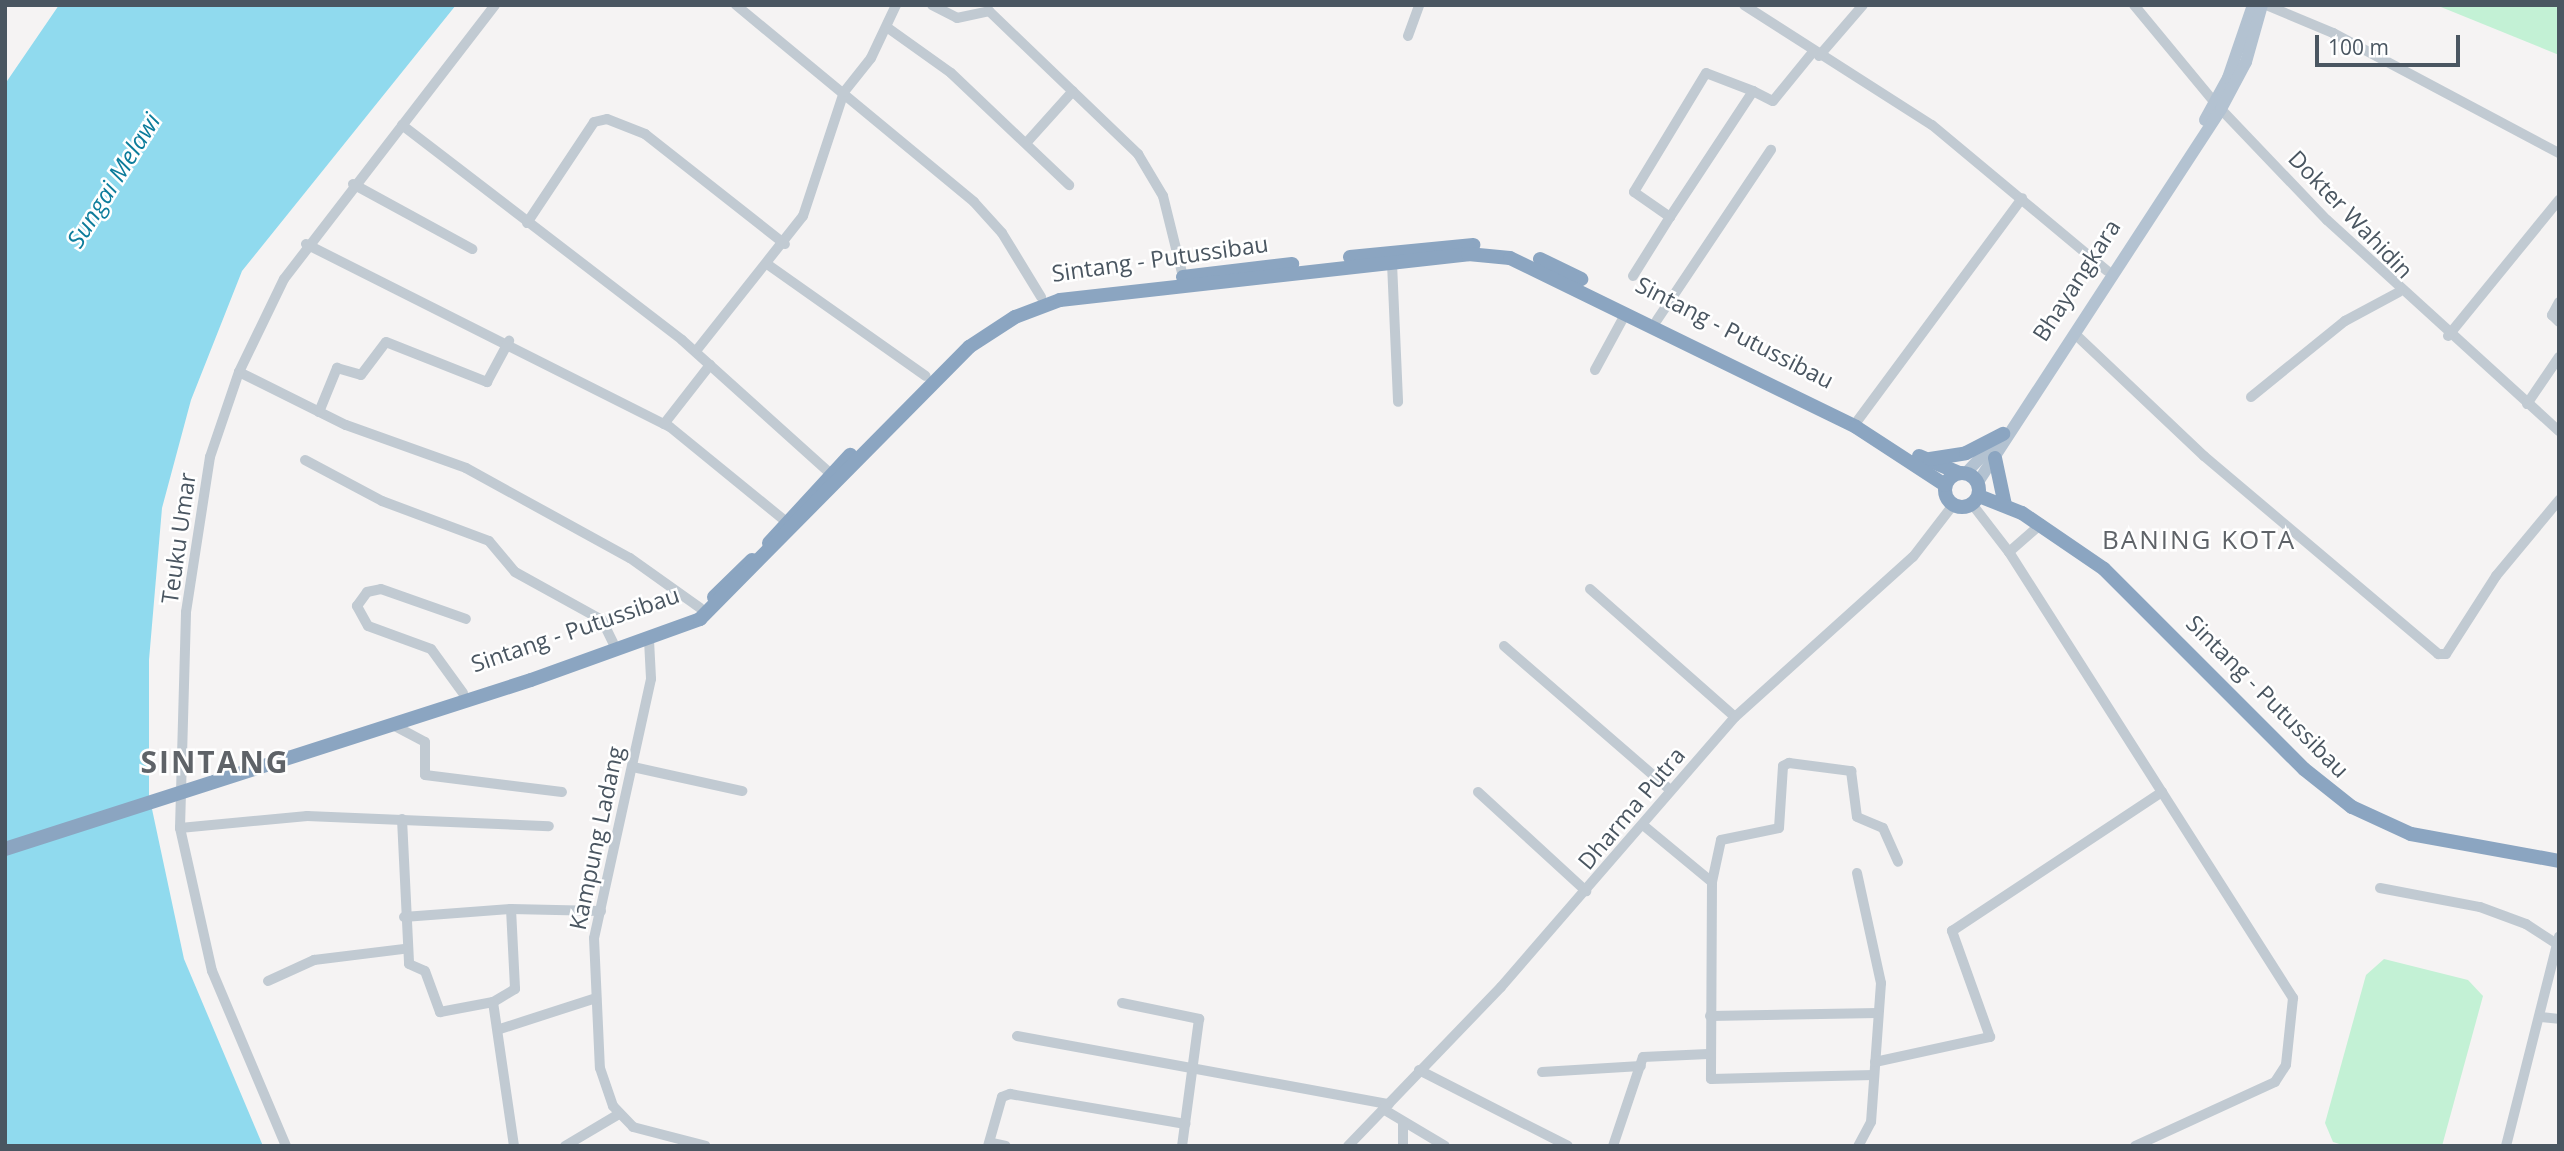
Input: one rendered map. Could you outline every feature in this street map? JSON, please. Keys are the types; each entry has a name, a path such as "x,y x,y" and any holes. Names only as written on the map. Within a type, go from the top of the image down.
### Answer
{"highway":[{"name":"Sintang - Putussibau","path":"5,849 613,643 700,608 790,525 949,366 998,327 1060,300 1244,274 1487,245 1534,256 1858,420 2041,524 2104,569 2304,769 2352,807 2411,834 2559,861"},
{"name":"Sintang - Putussibau","path":"294,752 393,725 649,640 710,613 790,525 831,474 926,376 979,329 1041,297 1182,277 1392,263 1468,254 1510,258 1856,427 1945,485"},
{"path":"1925,459 1966,453 2003,433"},
{"path":"1996,458 2005,505"},
{"path":"1945,485 1971,486 1953,505 1945,485"}],"main road":[{"path":"2218,106 2253,5"},
{"path":"2218,106 2246,62 2264,5"},
{"name":"Bhayangkara","path":"1971,486 2107,271 2218,106"},
{"name":"Bhayangkara","path":"1971,486 1996,458 2218,106"}],"street":[{"name":"Teuku Umar","path":"285,1146 212,971 180,828 183,649 192,561 210,457 239,372 306,244 495,5"},
{"path":"736,5 844,92 981,210 1041,297"},
{"path":"696,351 785,244 826,161 844,92 887,28 896,5"},
{"path":"932,5 957,18 989,11 1073,91 1152,174 1170,217 1182,277"},
{"path":"1408,36 1419,5"},
{"path":"1744,5 1816,54 1916,113 2107,271"},
{"path":"1670,217 1635,187 1700,79 1713,72 1773,101 1863,5"},
{"name":"Dokter Wahidin","path":"2134,5 2218,106 2399,292 2559,431"},
{"path":"2264,5 2333,33 2559,153"},
{"path":"887,28 1028,141 1069,185"},
{"path":"1028,141 1073,91"},
{"path":"1633,276 1753,91"},
{"path":"527,223 594,122 607,119 645,134 785,244"},
{"path":"402,125 696,351 831,474"},
{"path":"1657,320 1771,150"},
{"path":"353,184 472,249"},
{"path":"1858,420 2022,198"},
{"path":"2448,336 2559,200"},
{"path":"306,244 509,341 664,424 790,525"},
{"path":"1392,263 1398,402"},
{"path":"767,264 926,376"},
{"path":"2251,397 2345,321 2399,292"},
{"path":"2559,302 2553,311 2559,322"},
{"path":"1595,370 1626,313"},
{"path":"2075,334 2204,456 2438,654 2446,654 2496,576 2559,500"},
{"path":"319,412 337,368 360,375 386,342 487,382 509,341"},
{"path":"2526,404 2559,357"},
{"path":"664,424 710,365"},
{"path":"239,372 319,412 466,468 630,558 700,608"},
{"path":"305,460 382,501 489,541 515,572 602,620 613,643"},
{"path":"1971,486 2009,552 2162,792 2285,977 2294,1013 2286,1065 2275,1082 2135,1146"},
{"name":"Dharma Putra","path":"1348,1146 1586,891 1735,717 1923,548 1953,505"},
{"path":"2009,552 2041,524"},
{"path":"463,693 437,654 368,626 357,606 367,592 381,589 466,619"},
{"path":"1590,589 1735,717"},
{"name":"Kampung Ladang","path":"619,1114 600,1069 594,950 651,678 649,640"},
{"path":"1504,646 1670,790"},
{"path":"393,725 425,742 425,775 562,792"},
{"path":"1874,1075 1714,1080 1708,1054 1712,882 1719,842 1779,828 1783,766 1789,763 1851,771 1857,817 1883,828 1898,862"},
{"path":"633,767 742,791"},
{"path":"1478,792 1586,891"},
{"path":"1875,1062 1990,1037 1952,931 2162,792"},
{"path":"180,828 285,817 402,818 549,826"},
{"path":"402,818 404,949 409,964 428,975 440,1012 493,1002 515,989 511,909"},
{"path":"1643,825 1712,882"},
{"path":"1857,873 1878,947 1878,1013 1871,1127 1858,1146"},
{"path":"2380,888 2480,907 2558,940 2541,1017 2506,1146"},
{"path":"404,917 511,909 601,911"},
{"path":"268,981 314,960 404,949"},
{"path":"500,1029 596,998"},
{"path":"493,1002 500,1029 514,1146"},
{"path":"1122,1003 1197,1016 1182,1146"},
{"path":"1710,1016 1878,1013"},
{"path":"2541,1017 2559,1019"},
{"path":"1017,1036 1386,1107 1403,1122 1446,1146"},
{"path":"1613,1146 1641,1066 1652,1053 1708,1054"},
{"path":"1542,1072 1641,1066"},
{"path":"1419,1070 1568,1146"},
{"path":"1006,1146 991,1145 1002,1097 1010,1094 1185,1124"},
{"path":"565,1146 619,1114 640,1131 702,1145"},
{"path":"1402,1146 1403,1122"}],"green space":[{"path":"2436,5 2559,5 2559,55"},
{"path":"2384,959 2468,980 2483,996 2442,1146 2346,1146 2333,1142 2325,1123 2366,975"}],"water":[{"name":"Sungai Melawi","path":"59,5 456,5 242,271 191,400 162,508 149,660 149,795 184,959 263,1146 5,1146 5,84"}],"district":[{"name":"BANING KOTA","path":"2199,540"},
{"name":"SINTANG","path":"215,762"}]}
